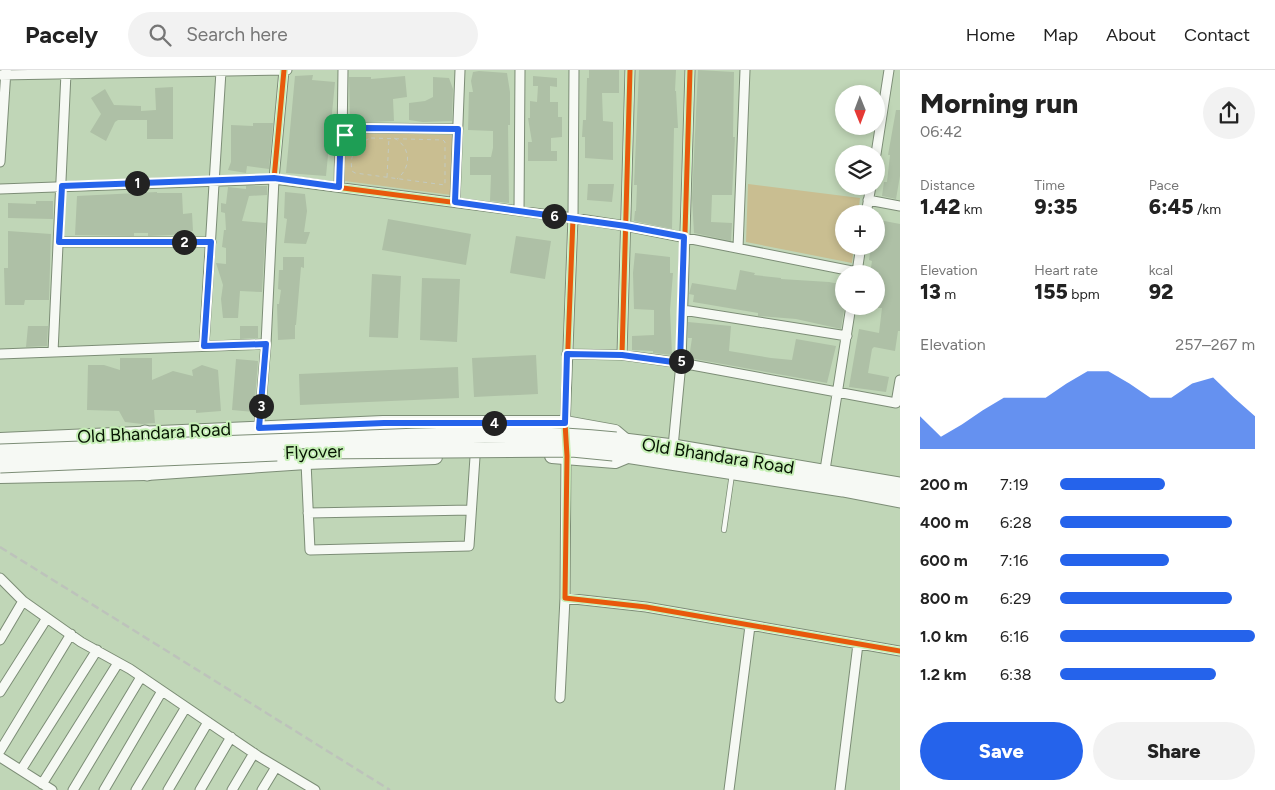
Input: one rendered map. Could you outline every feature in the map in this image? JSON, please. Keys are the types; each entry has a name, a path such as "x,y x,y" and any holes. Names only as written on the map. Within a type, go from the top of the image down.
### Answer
{"highway":[{"path":"145,433 147,473"},
{"name":"Flyover","path":"0,452 136,449 373,438 511,435 573,435 621,448"},
{"name":"Old Bhandara Road","path":"621,448 673,447 824,480 900,485"},
{"path":"621,448 732,472 824,480 900,500"},
{"name":"Flyover","path":"0,465 327,450 621,448"}],"main road":[{"name":"Old Bhandara Road","path":"0,440 384,423 565,423 615,432 621,448"},
{"path":"0,476 147,473 306,462 475,457 567,456 616,461 621,448"}],"street":[{"path":"259,428 266,344 274,178 284,70"},
{"path":"0,162 4,73 66,74 290,70"},
{"path":"339,187 342,144 343,70"},
{"path":"455,202 460,70"},
{"path":"519,211 520,70"},
{"path":"560,698 565,598 567,456 565,423 572,218 574,70"},
{"path":"622,355 630,70"},
{"path":"673,447 683,310 690,70"},
{"path":"738,248 745,70"},
{"path":"877,145 889,70"},
{"path":"204,346 221,71"},
{"path":"53,352 66,74"},
{"path":"342,144 345,135 352,130 359,129 458,129"},
{"path":"0,189 274,178 626,226 835,268"},
{"path":"867,205 869,195"},
{"path":"868,200 900,206"},
{"path":"59,242 211,242"},
{"path":"683,310 847,336"},
{"path":"824,480 850,315"},
{"path":"0,354 266,344"},
{"path":"567,354 622,355 680,363 898,403 900,380"},
{"path":"306,462 310,550 469,546 475,457"},
{"path":"308,513 470,510"},
{"path":"0,580 47,618 142,677 254,753 315,790"},
{"path":"565,598 646,607 900,651"},
{"path":"0,640 24,601"},
{"path":"0,692 47,618"},
{"path":"729,790 750,626"},
{"path":"0,751 71,634"},
{"path":"840,790 858,644"},
{"path":"21,770 97,650"},
{"path":"42,784 118,663"},
{"path":"73,790 142,677"},
{"path":"104,790 162,691"},
{"path":"136,790 186,708"},
{"path":"168,790 208,722"},
{"path":"200,790 231,738"},
{"path":"232,790 254,753"},
{"path":"0,757 52,790"},
{"path":"262,790 276,767"}],"lane":[{"path":"724,530 732,472"}],"path":[{"path":"387,177 389,138"},
{"path":"389,138 440,139 446,142 445,185 355,173 352,168 355,149 364,140 389,138"},
{"path":"393,138 402,142 408,153 405,170 397,179"}],"shaded area":[{"path":"360,133 453,135 451,195 345,181 347,148 354,137"},
{"path":"748,184 860,198 859,205 835,205 835,255 853,255 852,263 746,242"}],"building":[{"path":"589,70 619,70 619,93 602,93 603,121 613,122 613,160 585,158 585,137 582,137 583,120 586,120 587,78 589,78"},
{"path":"639,70 676,70 675,91 678,128 674,128 672,229 634,221 637,185 634,185"},
{"path":"698,70 734,72 733,137 735,137 732,195 712,195 711,222 732,223 731,241 694,233 692,198"},
{"path":"473,72 507,73 510,92 510,125 508,125 509,203 490,201 491,175 470,175 470,157 491,157 493,148 493,131 468,130 469,92 473,92 471,81"},
{"path":"313,75 312,80 335,82 326,176 286,173 295,76"},
{"path":"405,76 407,97 393,99 394,121 350,123 349,77 371,77 371,79"},
{"path":"533,76 557,78 557,87 550,86 550,102 558,102 558,117 562,117 562,137 551,138 551,151 557,151 557,161 528,161 528,142 532,142 528,118 530,118 530,101 537,102 538,86 533,86"},
{"path":"433,77 449,78 453,89 452,121 423,122 409,120 409,103 425,101 433,97"},
{"path":"173,87 173,139 147,139 147,120 118,120 115,122 106,141 90,132 101,114 91,98 105,89 114,105 141,106 141,111 156,110 155,88"},
{"path":"896,110 900,110 900,176 896,199 882,196 885,195 885,182 887,182 890,155 888,155"},
{"path":"253,123 273,123 269,169 247,166 246,173 228,170 231,162 231,125 253,126"},
{"path":"588,184 614,184 612,202 587,200"},
{"path":"246,186 267,186 267,195 249,196 242,221 266,223 262,292 240,291 238,318 223,318 221,299 223,285 216,263 226,264 226,248 222,247 224,230 226,230 225,213 221,212 221,203 226,204 228,187 246,189"},
{"path":"157,192 182,193 183,214 192,213 193,231 182,232 182,234 148,236 148,233 134,233 134,236 75,235 77,196"},
{"path":"285,192 305,194 307,211 304,232 310,232 306,244 284,243 287,219 284,218"},
{"path":"36,201 53,201 53,219 8,218 8,203 36,204"},
{"path":"388,219 471,234 466,265 382,250"},
{"path":"885,221 900,224 900,331 898,331 895,351 874,347 872,349 868,373 889,377 886,392 849,387 859,329 879,333 881,315 885,315 885,265 871,265 872,261 869,260 870,255 885,255"},
{"path":"8,231 51,234 49,300 25,300 24,305 5,305 4,268 8,268"},
{"path":"516,236 551,241 545,279 510,273"},
{"path":"635,253 670,257 670,273 673,273 670,310 672,355 653,353 653,351 632,350 632,336 654,335 654,310 634,309 633,273"},
{"path":"283,257 304,257 304,268 301,267 295,339 278,340 277,304 279,304 281,290 278,289 279,270 283,270"},
{"path":"740,270 755,273 754,275 781,279 835,283 835,315 843,315 841,329 796,319 758,316 758,313 693,302 694,295 689,294 692,283 736,290"},
{"path":"372,274 401,276 398,338 369,337"},
{"path":"422,278 460,279 457,342 420,340"},
{"path":"688,322 731,326 729,351 771,358 792,360 796,339 836,346 827,383 689,358 692,338 688,338"},
{"path":"28,326 48,326 47,346 26,347"},
{"path":"240,326 258,326 258,338 240,339"},
{"path":"536,355 538,394 474,397 472,358"},
{"path":"120,358 152,358 152,380 173,371 193,376 192,370 202,365 218,370 221,411 196,413 196,410 154,410 155,423 142,424 125,422 119,411 87,410 88,365 104,365 120,370"},
{"path":"236,359 258,361 254,412 232,410"},
{"path":"458,367 459,398 300,405 299,374"}],"railway":[{"path":"0,547 390,790"}],"cycle path":[{"path":"284,70 274,179 573,218 565,423 567,456 565,598 646,607 900,651"},
{"path":"630,70 622,355 681,363 690,70"}],"route":[{"path":"365,128 458,129 455,202 626,226 684,237 680,363 622,355 567,354 565,423 384,423 259,428 266,344 204,346 211,242 59,242 62,186 274,178 339,187 340,156 345,135 352,130 365,128"}]}
